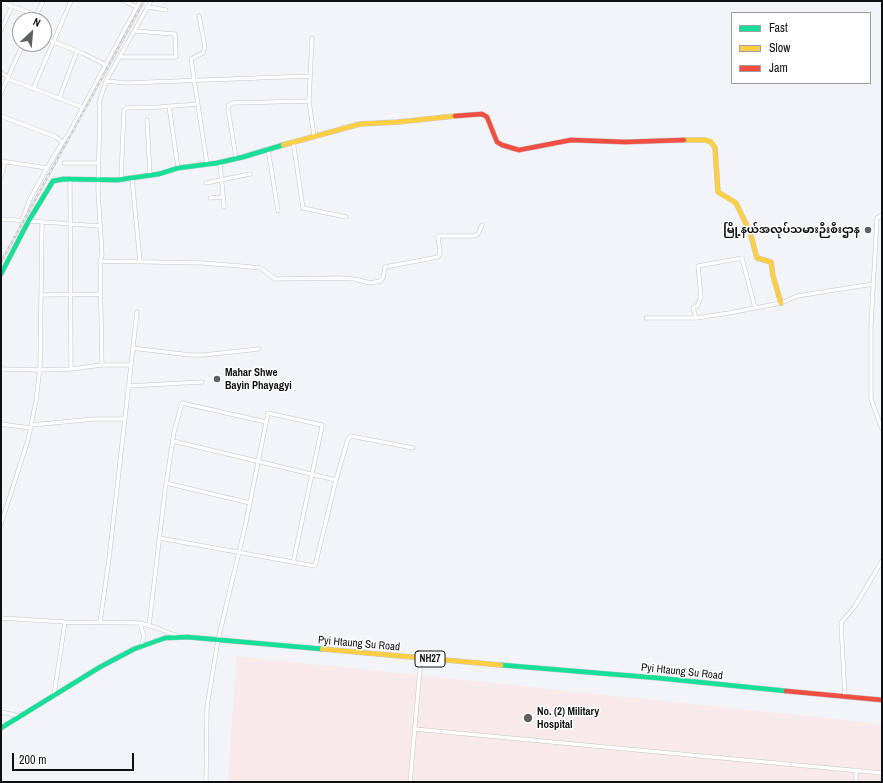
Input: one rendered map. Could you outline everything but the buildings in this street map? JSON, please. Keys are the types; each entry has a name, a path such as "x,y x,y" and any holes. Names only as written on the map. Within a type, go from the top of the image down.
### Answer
{"main road":[{"path":"1,274 28,222 51,183 56,180 132,178 178,168 220,162 360,124 482,114 487,117 497,142 502,146 519,150 571,140 625,142 702,140 711,142 716,153 718,192 736,203 750,232 757,258 771,262 773,276 781,303"},
{"name":"Pyi Htaung Su Road","path":"1,728 100,667 141,647 165,638 180,637 658,678 882,700"}],"street":[{"path":"38,12 43,1"},
{"path":"33,89 71,1"},
{"path":"124,1 137,7"},
{"path":"22,221 29,201 62,142 68,135 140,1"},
{"path":"102,365 100,260 102,255 98,180 99,103 106,81 151,1"},
{"path":"1,2 28,12"},
{"path":"1,30 12,6"},
{"path":"148,7 166,10"},
{"path":"199,16 205,47 203,52 191,59 207,164"},
{"path":"119,57 176,57 175,34 134,31"},
{"path":"312,38 309,101 314,136"},
{"path":"53,42 77,51 106,65"},
{"path":"59,99 77,51"},
{"path":"1,94 19,52"},
{"path":"1,73 8,78 33,89 82,107"},
{"path":"106,81 126,83 310,76"},
{"path":"236,158 228,109 229,105 232,103 309,101"},
{"path":"121,179 124,110 126,108 198,104"},
{"path":"169,106 178,168"},
{"path":"1,116 56,136 62,142"},
{"path":"148,120 150,175"},
{"path":"293,141 303,208 346,217"},
{"path":"268,149 278,211"},
{"path":"1,177 3,161 47,168"},
{"path":"64,162 98,163"},
{"path":"220,162 224,207"},
{"path":"206,183 250,174"},
{"path":"132,178 140,262"},
{"path":"70,180 72,295 71,369"},
{"path":"210,198 223,197"},
{"path":"882,216 877,218 871,326 871,399 882,430"},
{"path":"1,219 100,226"},
{"path":"1,524 26,447 36,401 40,370 42,223"},
{"path":"100,260 203,263 240,266 261,268 275,279 337,278 354,279 371,283 380,281 383,278 385,267 438,257 440,254 438,236 474,236 478,234 482,225"},
{"path":"696,318 694,308 698,306 701,297 698,266 742,258 755,308"},
{"path":"646,318 696,318 781,303 798,296 873,284"},
{"path":"41,294 101,294"},
{"path":"100,622 110,552 137,312"},
{"path":"132,348 190,355 259,349"},
{"path":"1,369 40,370 71,369 102,365 130,365"},
{"path":"128,386 202,382"},
{"path":"149,626 172,441 182,403 266,422"},
{"path":"206,782 208,707 218,640 250,503 268,412 322,425 293,563"},
{"path":"1,424 30,426 95,419 125,419"},
{"path":"159,538 315,566 336,480 348,439 352,436 413,448"},
{"path":"172,441 259,460 336,480"},
{"path":"166,483 250,503"},
{"path":"845,697 841,623 855,606 882,561"},
{"path":"1,618 65,622 140,623 180,637"},
{"path":"54,696 65,622"},
{"path":"140,623 144,637 141,647"},
{"path":"410,782 421,658"},
{"path":"1,712 20,716"},
{"path":"414,729 882,773"},
{"path":"856,770 856,782"}],"shaded area":[{"name":"No. (2) Military Hospital","path":"236,656 882,724 882,782 228,782"}],"railway":[{"path":"1,262 144,1"}],"traffic: fast":[{"path":"1,274 28,222 53,181 64,179 117,180 159,174 178,168 217,163 243,157 283,145"},
{"path":"1,728 100,667 134,649 165,638 187,637 322,649"},
{"path":"501,665 658,678 786,691"}],"traffic: slow":[{"path":"283,145 360,124 455,116"},
{"path":"684,140 705,140 711,142 715,148 718,192 736,203 750,232 757,258 771,262 773,276 781,303"},
{"path":"322,649 501,665"}],"traffic: jam":[{"path":"455,116 482,114 487,117 497,142 519,150 571,140 625,142 684,140"},
{"path":"786,691 882,700"}],"place":[{"name":"မြို့နယ်အလုပ်သမားဉီးစီးဌာန","path":"868,230"},
{"name":"Mahar Shwe Bayin Phayagyi","path":"217,379"},
{"name":"No. (2) Military Hospital","path":"528,718"}]}
